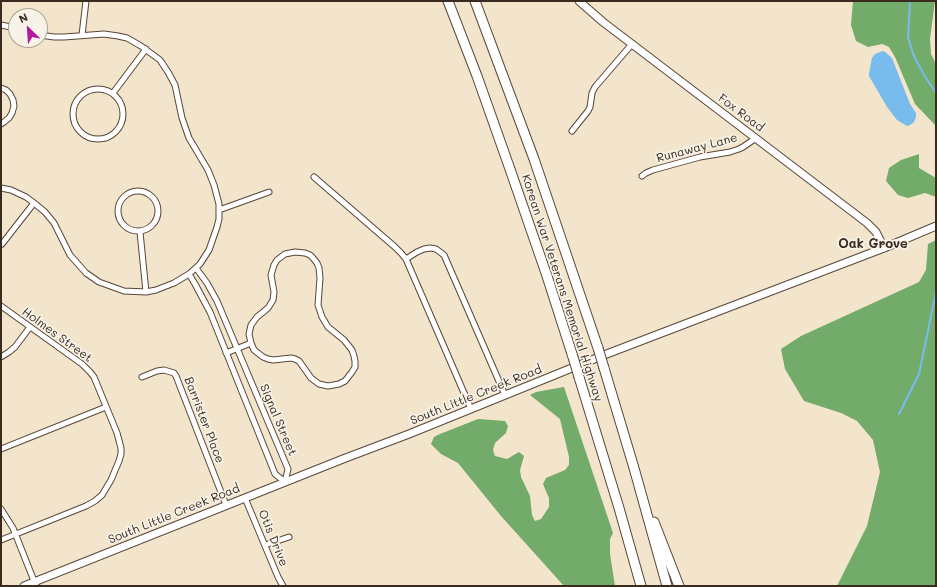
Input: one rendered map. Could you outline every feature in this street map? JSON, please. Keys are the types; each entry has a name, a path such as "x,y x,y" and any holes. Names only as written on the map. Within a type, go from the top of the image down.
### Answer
{"highway":[{"name":"Korean War Veterans Memorial Highway","path":"448,1 479,82 547,276 573,357 641,586"},
{"name":"Korean War Veterans Memorial Highway","path":"475,1 534,159 598,348 667,586"},
{"path":"634,468 679,586"}],"street":[{"path":"82,35 86,1"},
{"name":"Fox Road","path":"579,1 593,14 867,223 876,232 884,248"},
{"path":"1,188 15,192 34,203 45,212 56,227 70,255 79,267 86,273 99,282 124,291 146,292 156,290 174,284 189,274 196,268 204,257 212,242 217,227 219,210 217,195 211,177 191,142 182,118 172,78 164,65 146,49 134,42 118,36 104,34 48,36"},
{"path":"572,131 588,111 595,87 632,44"},
{"path":"113,93 146,49"},
{"path":"1,88 10,94 14,106 9,118 1,124"},
{"path":"97,89 113,93 123,106 123,123 119,130 112,136 97,140 88,138 81,134 73,119 73,110 81,95 88,91 97,89"},
{"name":"Runaway Lane","path":"642,176 653,170 743,147 756,138"},
{"path":"314,177 395,247 406,259 471,409"},
{"path":"139,191 146,192 151,196 156,201 158,207 156,221 152,226 140,232 133,231 122,224 118,212 119,205 126,195 139,191"},
{"path":"219,210 269,192"},
{"path":"2,244 34,203"},
{"name":"South Little Creek Road","path":"24,586 35,584 226,505 604,355 884,248 936,226"},
{"path":"140,232 146,292"},
{"path":"406,259 417,252 430,248 436,249 444,255 505,395"},
{"path":"295,252 305,253 313,258 319,268 320,278 318,305 322,317 328,326 344,340 352,350 355,367 345,381 334,386 323,386 311,378 299,361 291,358 273,360 268,359 254,350 251,343 249,334 251,325 257,317 268,308 273,300 274,292 271,275 277,260 285,254 295,252"},
{"name":"Signal Street","path":"189,274 210,312 274,474 285,482 288,469 213,293 208,283 196,268"},
{"name":"Holmes Street","path":"1,306 87,368 94,377 118,437 121,452 111,480 102,496 86,506 1,540"},
{"path":"1,356 15,347 30,327"},
{"path":"226,353 251,343"},
{"name":"Barrister Place","path":"142,377 164,370 174,373 176,376 226,505"},
{"path":"1,449 106,407"},
{"name":"Otis Drive","path":"245,498 283,586"},
{"path":"1,509 15,534 35,584"},
{"path":"265,545 290,537"}],"green space":[{"path":"853,1 935,1 930,39 931,54 936,64 936,126 915,104 895,57 889,47 882,44 868,47 856,41 851,25"},
{"path":"919,154 919,168 936,178 936,197 925,193 908,198 898,195 886,181 889,168 901,160"},
{"path":"936,240 936,586 837,586 867,526 880,472 873,440 857,421 841,413 804,401 785,369 781,349 801,336 919,282 926,270 928,244"},
{"path":"564,387 613,533 610,539 610,554 615,586 564,586 501,516 458,463 441,454 431,444 434,437 478,419 505,421 508,426 506,433 495,443 493,450 495,456 507,459 519,452 524,456 520,470 521,477 530,496 532,515 535,521 541,519 549,507 549,498 543,484 546,478 565,470 569,465 569,457 560,419 530,395 536,392"}],"water":[{"path":"884,51 892,58 910,104 916,113 914,122 907,126 897,120 887,107 869,76 872,58 875,54"}],"waterway":[{"path":"910,1 908,37 913,54 936,93"},
{"path":"899,414 919,374 936,292"}],"district":[{"name":"Oak Grove","path":"873,244"}]}
